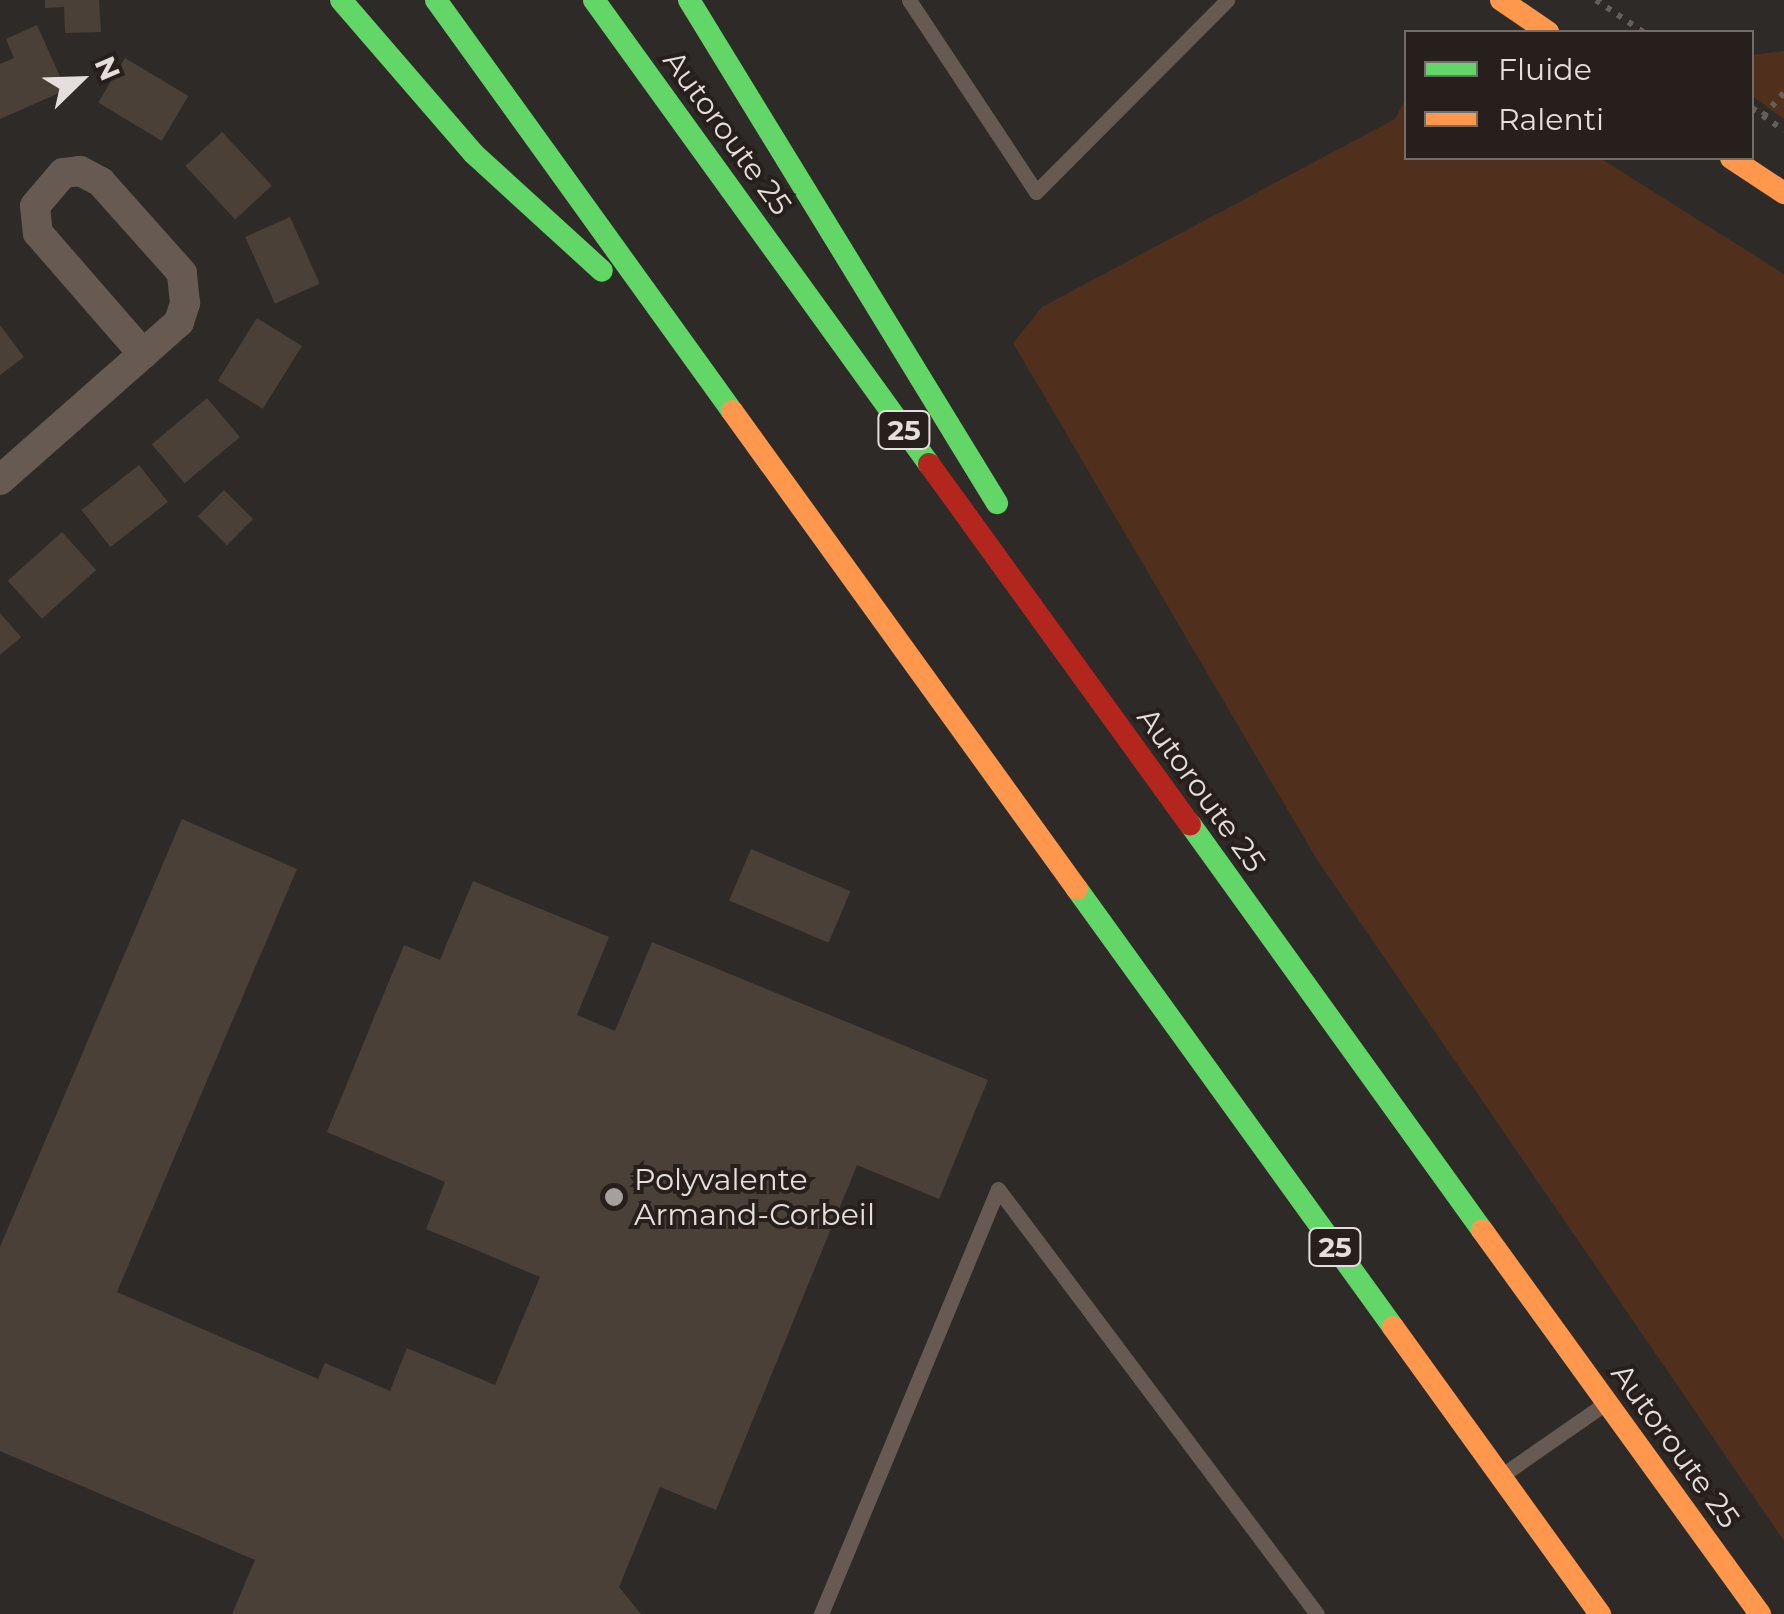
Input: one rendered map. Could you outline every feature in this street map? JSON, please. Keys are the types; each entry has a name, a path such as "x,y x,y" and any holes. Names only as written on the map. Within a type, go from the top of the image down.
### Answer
{"main road":[{"path":"341,0 474,154 688,352"},
{"name":"25","path":"436,0 1600,1614"},
{"name":"Autoroute 25","path":"594,0 1760,1614"},
{"path":"689,0 1011,525"},
{"path":"1501,0 1545,30"},
{"path":"1735,160 1784,193"},
{"path":"1031,558 1214,860"}],"street":[{"path":"0,480 143,354 179,322 182,272 101,182 80,171 63,174 35,206 38,233 143,354"}],"lane":[{"path":"909,0 1036,192 1227,0"},
{"path":"821,1614 998,1189 1317,1614"},
{"path":"1501,1476 1607,1402"}],"path":[{"path":"1596,0 1640,30"},
{"path":"1763,116 1784,94"},
{"path":"1754,109 1784,130"}],"shaded area":[{"path":"1784,51 1784,119 1754,97 1754,55"},
{"path":"1404,102 1404,160 1603,160 1784,274 1784,1541 1316,858 1013,343 1042,307 1395,119"}],"building":[{"path":"45,0 99,0 101,32 65,33 64,7 45,8"},
{"path":"37,25 66,90 0,119 0,64 14,58 6,39"},
{"path":"125,58 188,96 162,141 98,103"},
{"path":"222,132 272,185 235,219 185,166"},
{"path":"290,217 320,284 275,304 245,237"},
{"path":"257,318 302,346 263,409 218,381"},
{"path":"0,325 24,357 0,375"},
{"path":"207,398 240,437 185,483 152,444"},
{"path":"139,465 168,502 110,547 81,510"},
{"path":"224,490 253,519 227,545 198,516"},
{"path":"62,532 96,570 42,619 8,581"},
{"path":"0,613 21,637 0,655"},
{"name":"Polyvalente Armand-Corbeil","path":"182,819 297,869 117,1292 318,1379 325,1363 390,1391 407,1348 495,1385 540,1277 426,1229 445,1182 327,1132 404,945 440,960 473,881 609,937 577,1015 615,1031 652,942 988,1080 939,1199 857,1165 716,1510 660,1487 619,1587 641,1614 232,1614 255,1560 0,1451 0,1247"},
{"path":"751,849 850,891 829,943 729,901"}],"traffic: fast":[{"path":"341,0 474,154 602,271"},
{"path":"436,0 732,411"},
{"path":"594,0 929,464"},
{"path":"689,0 997,503"},
{"path":"1190,824 1482,1230"},
{"path":"1077,889 1393,1327"}],"traffic: slow":[{"path":"1501,0 1545,30"},
{"path":"1734,160 1784,193"},
{"path":"732,411 1077,889"},
{"path":"1482,1230 1760,1614"},
{"path":"1393,1327 1600,1614"}],"traffic: jam":[{"path":"929,464 1190,824"}],"place":[{"name":"Polyvalente Armand-Corbeil","path":"614,1197"}]}
